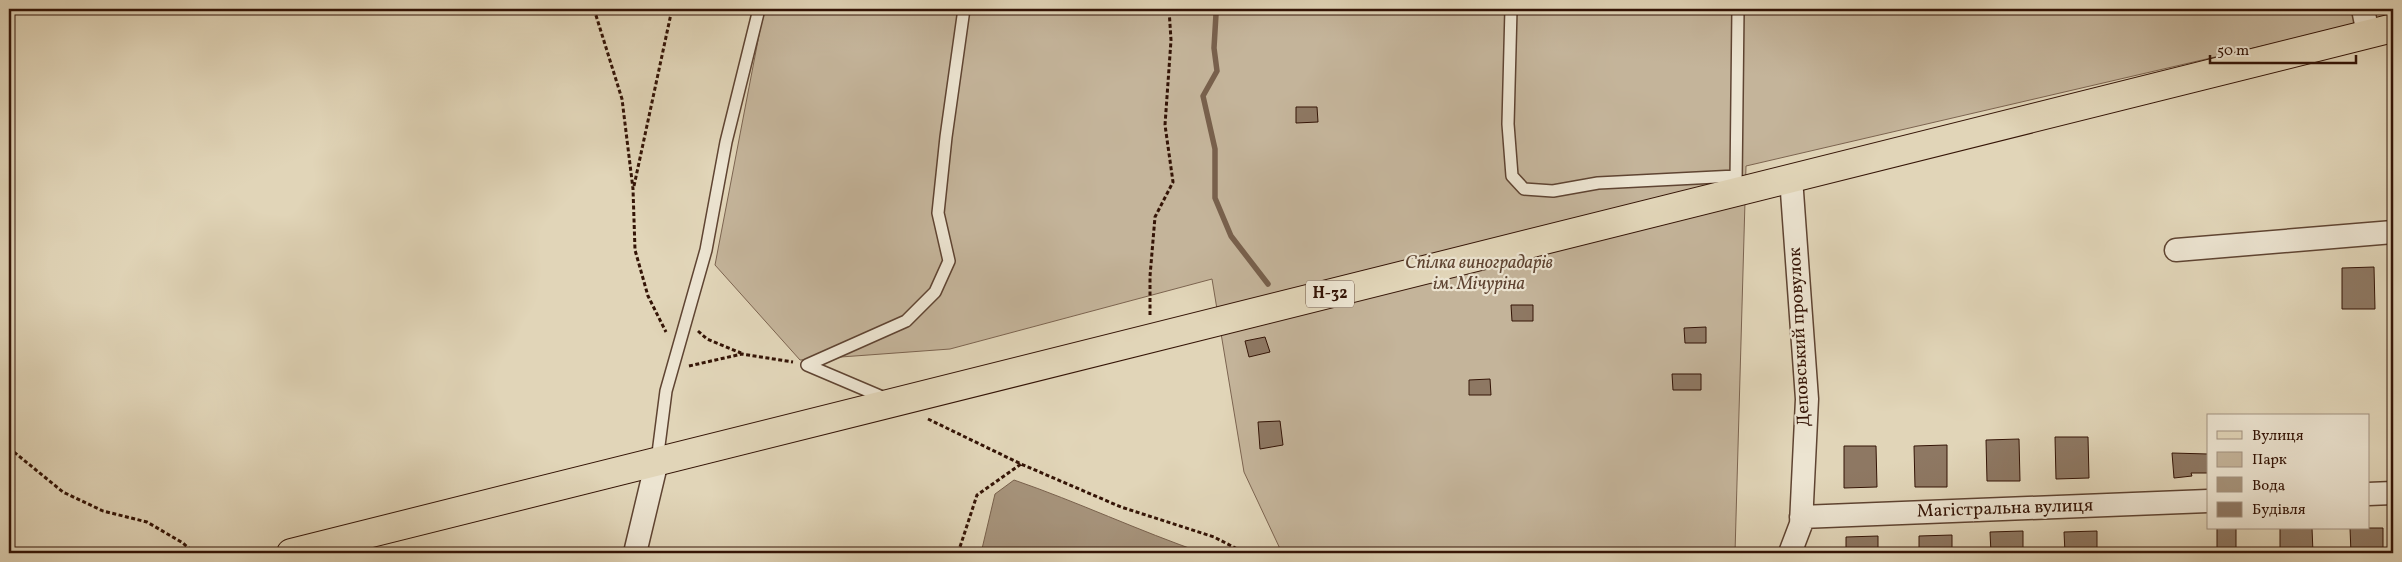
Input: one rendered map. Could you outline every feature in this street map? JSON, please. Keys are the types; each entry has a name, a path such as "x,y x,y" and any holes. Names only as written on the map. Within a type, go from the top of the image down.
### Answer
{"main road":[{"name":"Н-32","path":"291,553 1150,338 1736,184 1791,178 2375,23"}],"street":[{"name":"Деповський провулок","path":"1790,553 1801,524 1807,399 1791,178"},
{"path":"2176,250 2393,232"},
{"path":"635,553 657,461"},
{"path":"2370,494 2393,494"},
{"name":"Магістральна вулиця","path":"1801,517 2207,501"}],"lane":[{"path":"657,461 666,391 706,250 726,142 760,9"},
{"path":"807,365 906,321 935,292 949,261 938,213 946,138 964,9"},
{"path":"1511,9 1508,124 1512,176 1524,189 1553,191 1598,183 1736,184 1738,9"},
{"path":"807,365 895,402"}],"path":[{"path":"594,9 622,99 633,189 635,250 648,296 676,353"},
{"path":"633,189 672,9"},
{"path":"1150,338 1150,276 1155,216 1173,182 1165,125 1171,40 1169,9"},
{"path":"685,321 707,339 742,354 807,365"},
{"path":"671,370 742,354"},
{"path":"895,402 1021,464 1121,507 1214,537 1245,553"},
{"path":"9,448 63,492 102,511 147,522 183,543 194,553"},
{"path":"958,553 977,495 1021,464"}],"green space":[{"name":"Спілка виноградарів ім. Мічуріна","path":"764,9 2354,9 2357,24 1746,166 1735,553 1282,553 1244,472 1212,279 950,349 800,360 715,265"}],"water":[{"path":"1014,480 1203,553 981,553 995,494"}],"building":[{"path":"1296,107 1317,107 1318,122 1296,123"},
{"path":"2374,267 2375,309 2342,309 2342,268"},
{"path":"1511,305 1533,305 1533,321 1512,321"},
{"path":"1706,327 1706,343 1685,343 1684,328"},
{"path":"1265,337 1270,352 1249,357 1245,341"},
{"path":"1672,374 1701,374 1701,390 1673,390"},
{"path":"1490,379 1491,395 1469,395 1469,380"},
{"path":"1280,421 1283,445 1260,449 1258,422"},
{"path":"2055,437 2088,437 2089,478 2056,479"},
{"path":"2019,439 2020,481 1987,481 1986,440"},
{"path":"1947,445 1947,487 1915,487 1914,446"},
{"path":"1844,446 1876,446 1877,487 1844,488"},
{"path":"2172,453 2207,454 2207,473 2191,473 2192,476 2174,478"},
{"path":"2383,528 2383,553 2351,553 2350,530"},
{"path":"2217,530 2236,530 2236,553 2217,553"},
{"path":"2280,530 2312,530 2313,553 2280,553"},
{"path":"2023,531 2023,553 1991,553 1990,532"},
{"path":"2097,531 2097,553 2065,553 2064,532"},
{"path":"1952,535 1952,553 1919,553 1919,536"},
{"path":"1878,536 1878,553 1846,553 1846,537"}],"waterway":[{"path":"1216,14 1214,48 1217,71 1203,96 1215,149 1215,198 1231,236 1268,284"}]}
